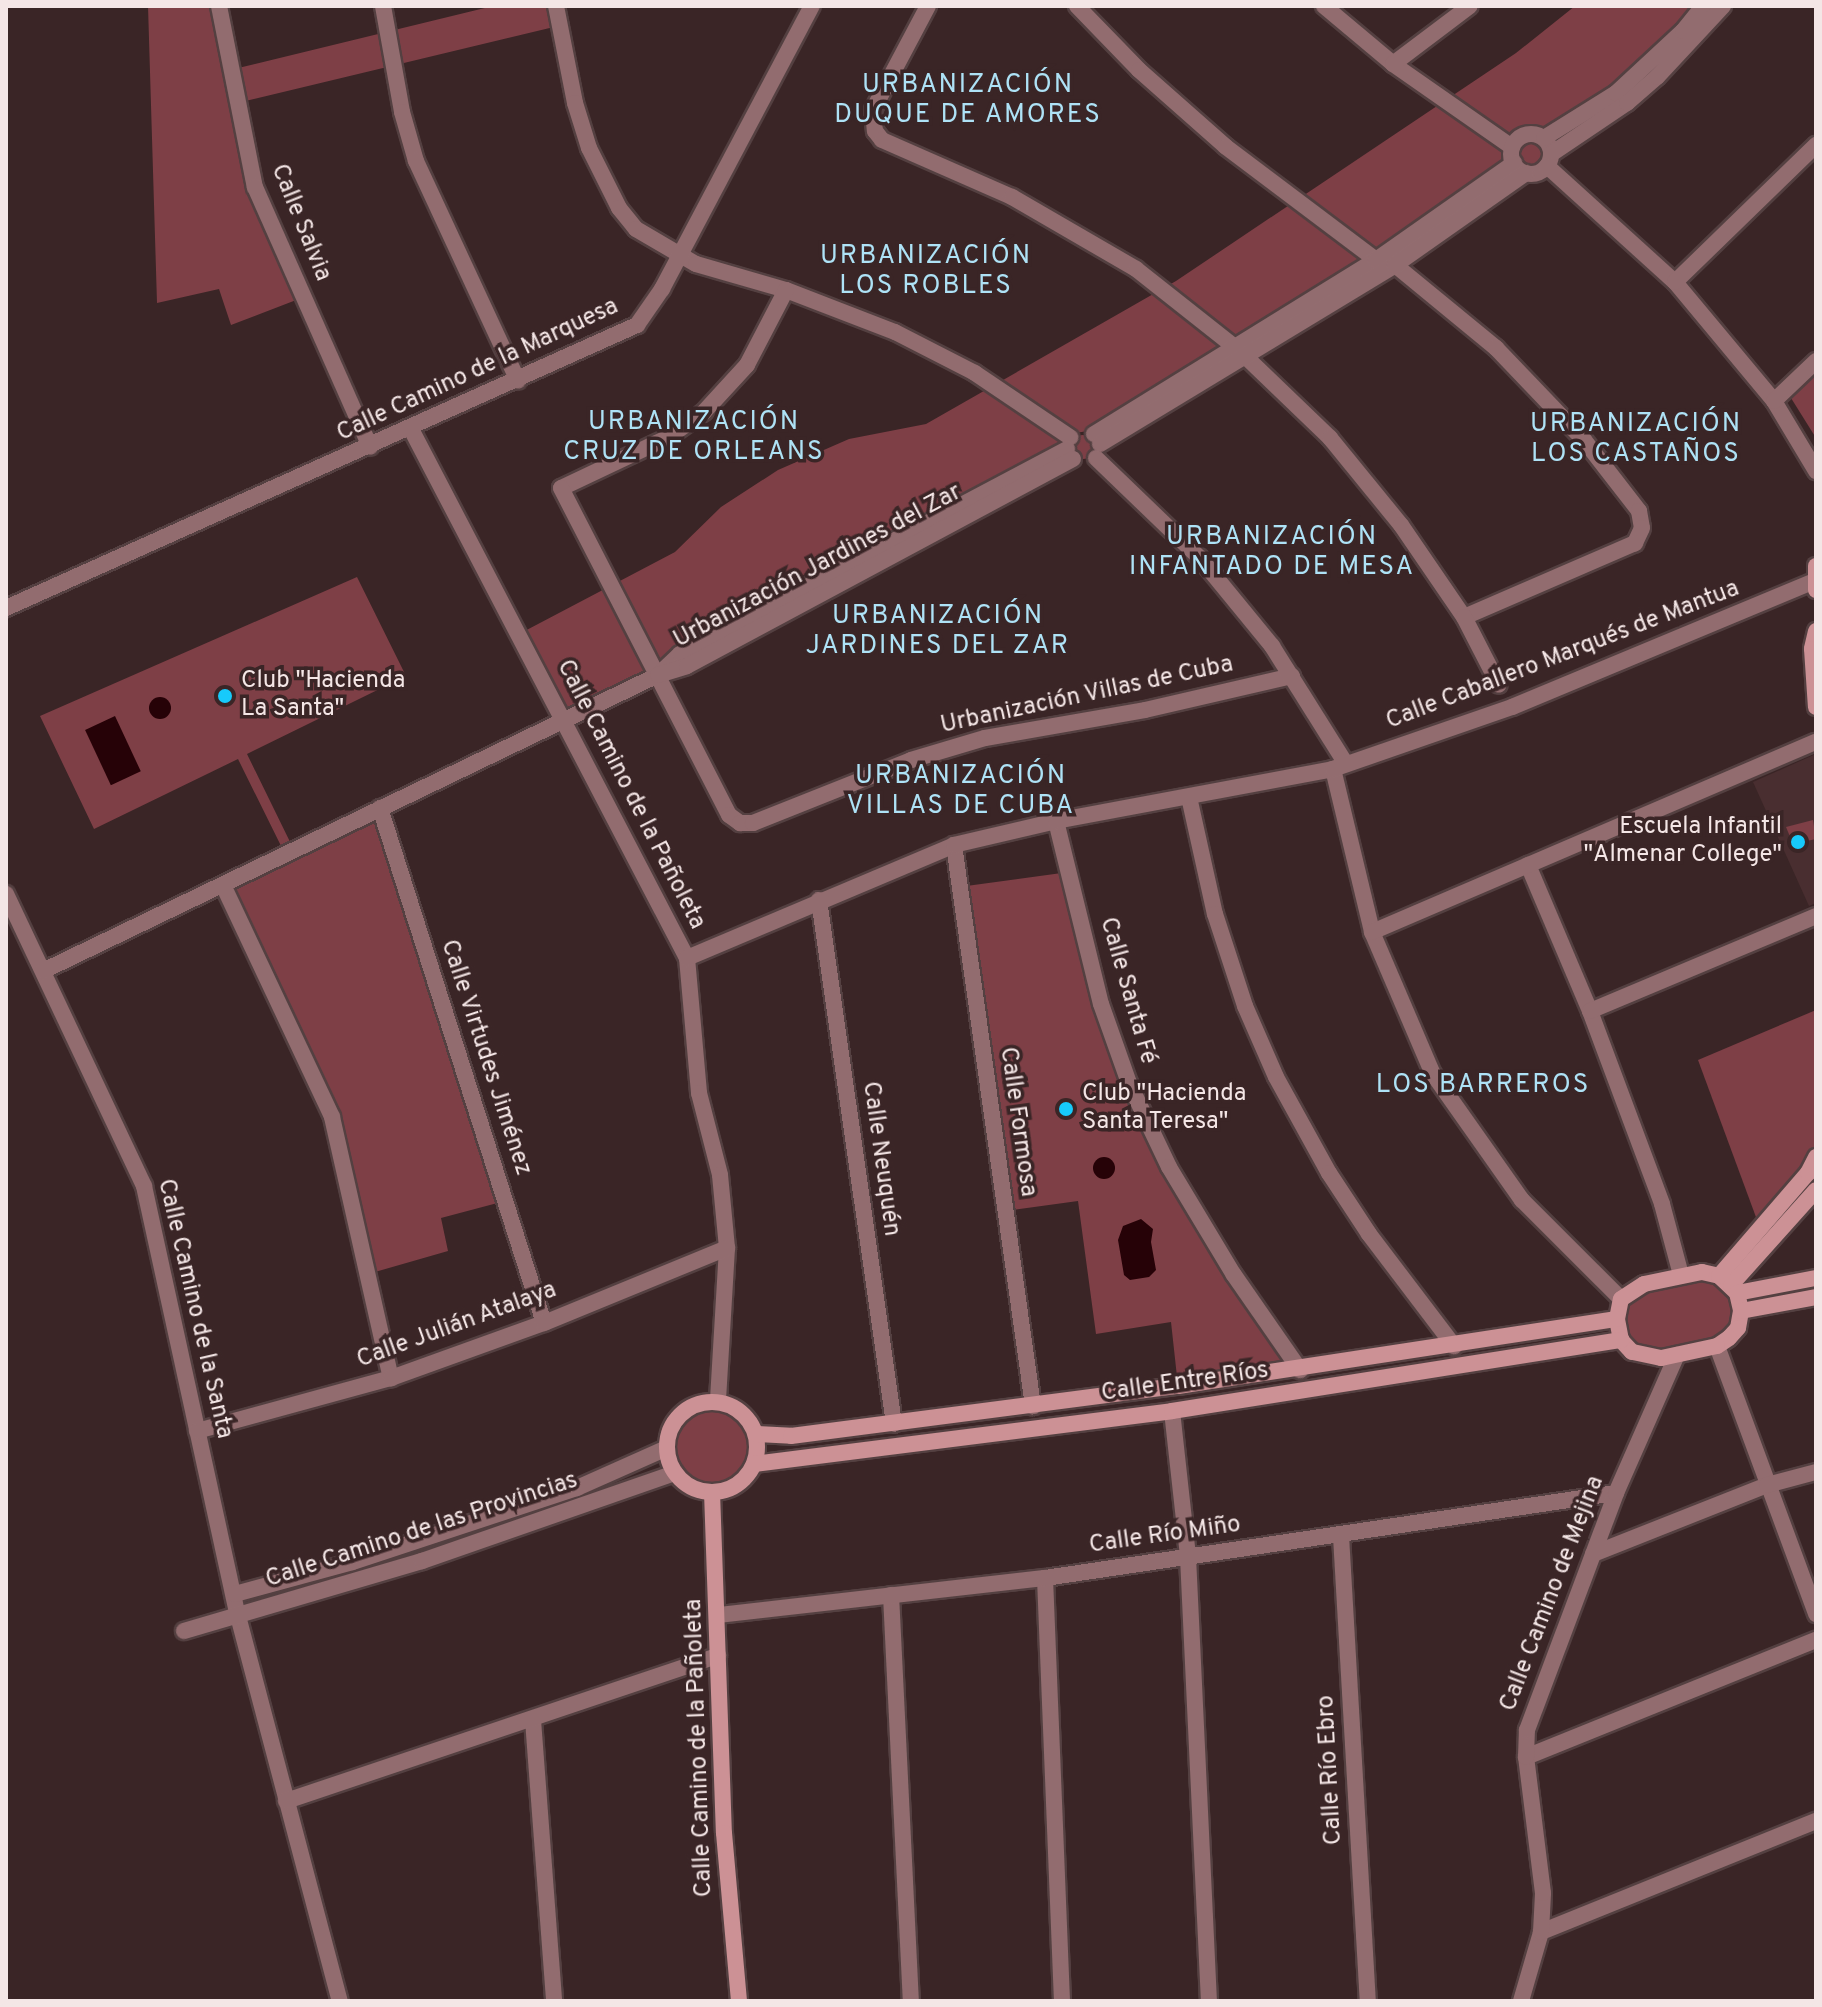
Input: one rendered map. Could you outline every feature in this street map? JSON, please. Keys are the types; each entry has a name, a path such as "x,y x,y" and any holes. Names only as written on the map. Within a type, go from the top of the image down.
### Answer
{"street":[{"name":"Calle Salvia","path":"219,6 255,187 370,447"},
{"path":"383,6 402,112 416,161 518,381"},
{"path":"556,6 575,103 604,180 636,229 678,256 786,290 895,332 975,373 1085,463 1097,445 1241,353 1517,161"},
{"name":"Calle Camino de la Marquesa","path":"6,608 411,429 637,325 662,289 812,6"},
{"path":"928,6 873,110 875,131 882,140 1012,197 1136,269 1241,353 1330,438 1401,525 1464,617 1499,685"},
{"path":"1077,6 1139,70 1226,147 1376,260"},
{"path":"1324,6 1517,161 1538,173 1547,153 1683,31 1703,6"},
{"path":"1393,64 1470,6"},
{"path":"1547,153 1647,86 1723,6"},
{"path":"1241,353 1395,265 1517,161 1526,135 1675,282 1774,401 1816,471"},
{"path":"1675,282 1816,145"},
{"path":"1395,265 1496,348 1584,440 1639,511 1642,528 1635,543 1464,617"},
{"path":"658,675 561,488 667,438 704,412 747,365 786,290"},
{"path":"1774,401 1816,361"},
{"name":"Calle Camino de la Pañoleta","path":"411,429 687,958 699,1093 720,1175 727,1248 718,1401"},
{"path":"1070,448 1081,430 1097,445 1200,558 1292,676 1339,767 1372,932 1433,1074 1522,1200 1621,1299"},
{"name":"Urbanización Jardines del Zar","path":"43,971 566,722 658,675 680,654 1070,448"},
{"name":"Calle Caballero Marqués de Mantua","path":"687,958 954,845 1056,821 1339,767 1512,707 1815,579"},
{"path":"1816,631 1812,649 1816,707"},
{"name":"Urbanización Villas de Cuba","path":"658,675 729,815 740,823 753,823 911,760 985,738 1145,710 1292,676"},
{"path":"1372,932 1816,742"},
{"path":"1189,797 1215,914 1245,1006 1276,1077 1329,1173 1369,1234 1454,1346"},
{"name":"Calle Virtudes Jiménez","path":"380,808 544,1323"},
{"name":"Calle Santa Fé","path":"1056,821 1101,1004 1129,1083 1169,1167 1234,1275 1300,1370"},
{"name":"Calle Formosa","path":"954,845 1033,1406"},
{"path":"1528,865 1590,1011 1662,1204 1681,1275"},
{"path":"223,885 332,1117 391,1378"},
{"name":"Calle Camino de la Santa","path":"6,894 144,1186 238,1616 340,2001"},
{"name":"Calle Neuquén","path":"819,900 894,1424"},
{"path":"1590,1011 1816,916"},
{"path":"1729,1285 1816,1157"},
{"path":"1729,1285 1816,1190"},
{"name":"Calle Julián Atalaya","path":"197,1431 391,1378 544,1323 727,1248"},
{"path":"1729,1285 1741,1311 1738,1328 1717,1346 1677,1355 1645,1357 1632,1352 1621,1340 1617,1319 1621,1299 1644,1284 1702,1272 1729,1285 1816,1278"},
{"path":"1741,1311 1816,1297"},
{"name":"Calle Entre Ríos","path":"757,1434 791,1436 1033,1406 1300,1370 1617,1319"},
{"name":"Calle Entre Ríos","path":"754,1464 1172,1411 1621,1340"},
{"path":"1717,1346 1816,1614"},
{"name":"Calle Camino de Mejina","path":"1521,2001 1541,1932 1543,1893 1526,1757 1527,1730 1616,1493 1677,1355"},
{"path":"718,1401 742,1412 757,1434 754,1464 738,1485 712,1492 698,1490 675,1473 667,1448 670,1428 681,1412 699,1402 718,1401"},
{"path":"1172,1411 1188,1557 1209,2001"},
{"name":"Calle Camino de las Provincias","path":"235,1594 368,1557 577,1488 667,1448"},
{"path":"1593,1554 1767,1485 1816,1472"},
{"name":"Calle Camino de las Provincias","path":"184,1631 422,1561 675,1473"},
{"name":"Calle Camino de la Pañoleta","path":"712,1492 719,1615 724,1833 739,2001"},
{"name":"Calle Río Miño","path":"719,1615 1045,1578 1616,1493"},
{"name":"Calle Río Ebro","path":"1341,1536 1368,2001"},
{"path":"1045,1578 1062,2001"},
{"path":"891,1595 911,2001"},
{"path":"1526,1757 1816,1640"},
{"path":"286,1801 718,1656"},
{"path":"533,1720 554,2001"},
{"path":"1541,1932 1816,1821"}],"shaded area":[{"path":"148,6 219,6 230,70 493,6 556,6 558,26 237,103 255,187 304,297 231,325 219,289 157,303"},
{"path":"1575,6 1703,6 1616,93 1538,135 1520,137 1512,158 1376,260 1088,431 1075,433 1068,443 566,722 519,634 675,552 721,507 778,470 849,439 926,424 1176,281 1516,53"},
{"path":"1531,138 1542,142 1546,153 1542,164 1531,168 1520,164 1516,153 1520,142"},
{"path":"1816,374 1816,438 1791,398"},
{"path":"1083,435 1092,438 1095,447 1092,456 1083,459 1074,456 1071,447 1074,438"},
{"path":"357,577 406,676 247,754 294,850 380,808 505,1201 441,1218 448,1251 368,1274 332,1117 223,885 285,854 238,759 94,829 40,716"},
{"path":"156,697 164,697 171,708 164,719 156,719 149,712 149,704"},
{"path":"115,716 141,771 111,785 85,730"},
{"name":"Escuela Infantil \"Almenar College\"","path":"1816,754 1816,903 1809,906 1753,782"},
{"path":"1813,820 1816,839 1793,844 1786,827"},
{"name":"Club \"Hacienda Santa Teresa\"","path":"1069,872 1101,1004 1169,1167 1300,1370 1178,1386 1171,1322 1096,1334 1078,1201 1005,1211 959,887"},
{"path":"1816,1010 1816,1157 1760,1228 1698,1060"},
{"path":"1104,1157 1112,1160 1115,1168 1112,1176 1104,1179 1096,1176 1093,1168 1096,1160"},
{"path":"1141,1219 1153,1229 1151,1242 1156,1270 1149,1277 1130,1280 1124,1275 1118,1240 1123,1226"},
{"path":"1702,1272 1737,1293 1729,1338 1661,1358 1621,1340 1621,1299"},
{"path":"712,1411 738,1421 748,1447 738,1473 712,1483 686,1473 676,1447 686,1421"}],"place":[{"name":"Club \"Hacienda La Santa\"","path":"225,696"},
{"name":"Escuela Infantil \"Almenar College\"","path":"1798,842"},
{"name":"Club \"Hacienda Santa Teresa\"","path":"1066,1109"}],"district":[{"name":"URBANIZACIÓN DUQUE DE AMORES","path":"968,101"},
{"name":"URBANIZACIÓN LOS ROBLES","path":"926,272"},
{"name":"URBANIZACIÓN CRUZ DE ORLEANS","path":"694,438"},
{"name":"URBANIZACIÓN LOS CASTAÑOS","path":"1636,440"},
{"name":"URBANIZACIÓN INFANTADO DE MESA","path":"1272,553"},
{"name":"URBANIZACIÓN JARDINES DEL ZAR","path":"938,632"},
{"name":"URBANIZACIÓN VILLAS DE CUBA","path":"961,792"},
{"name":"LOS BARREROS","path":"1483,1086"}]}
